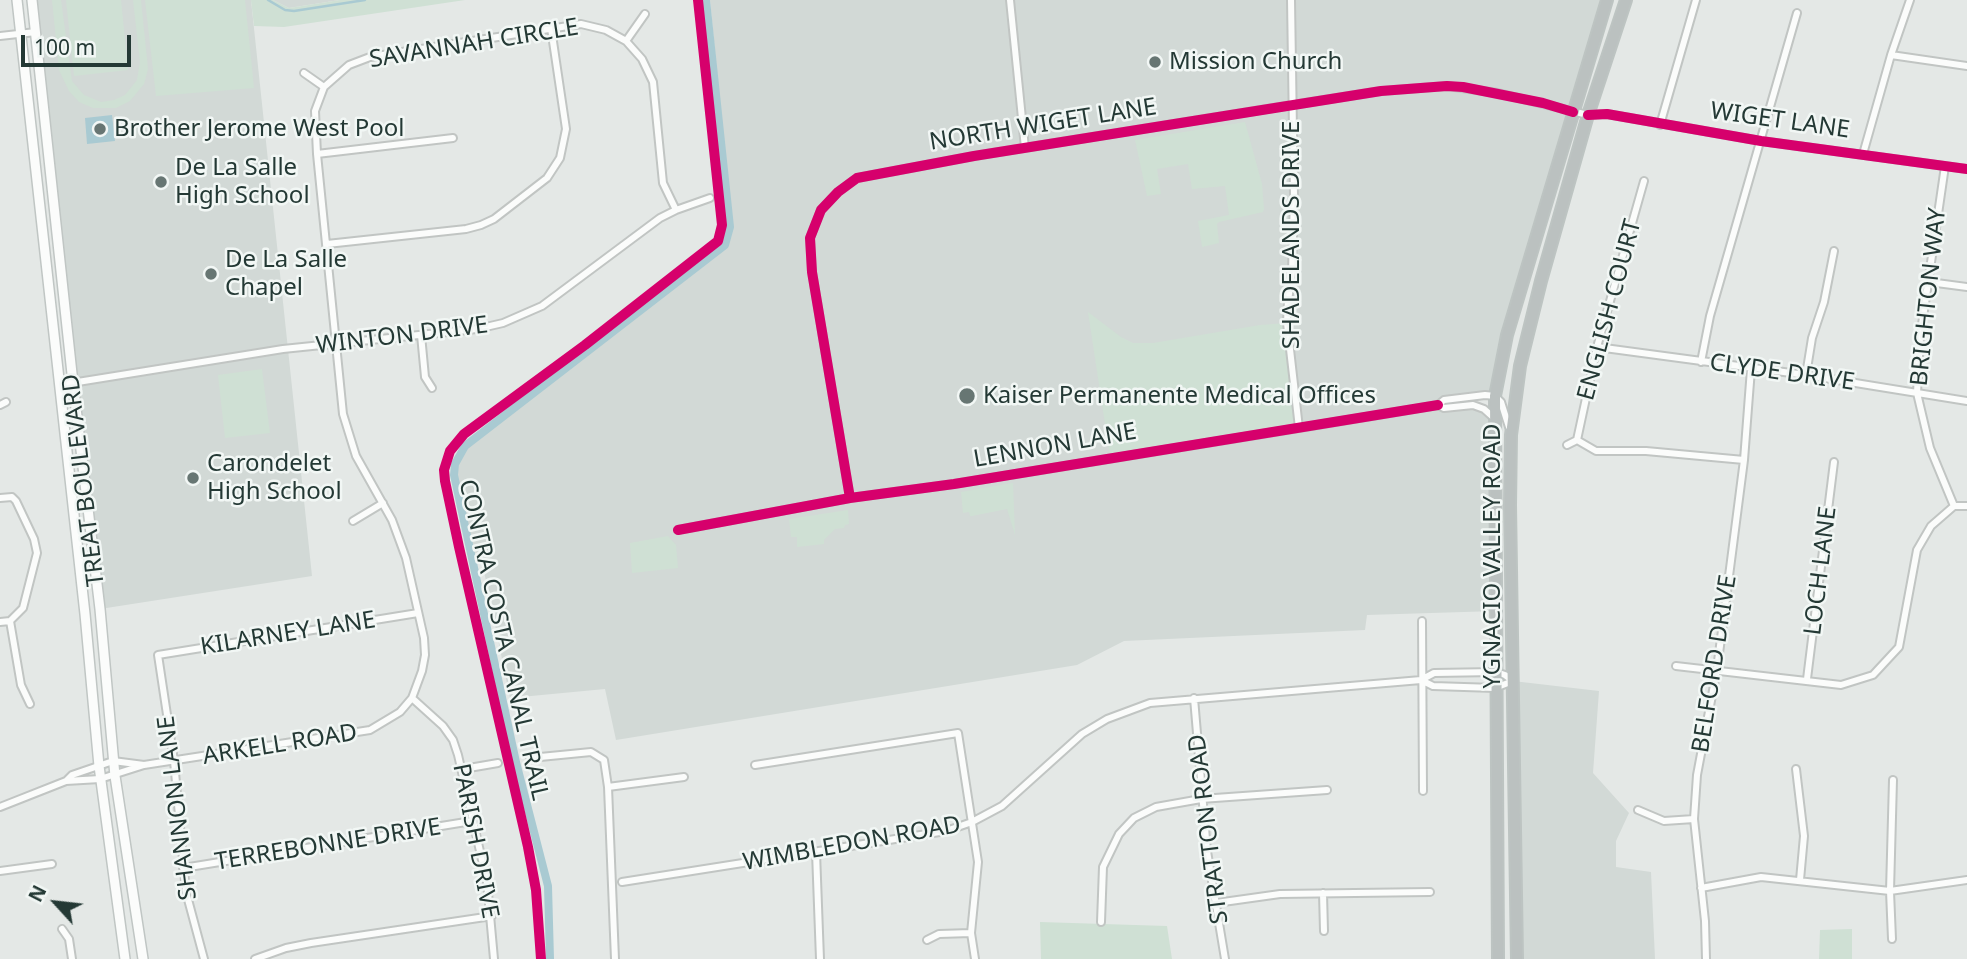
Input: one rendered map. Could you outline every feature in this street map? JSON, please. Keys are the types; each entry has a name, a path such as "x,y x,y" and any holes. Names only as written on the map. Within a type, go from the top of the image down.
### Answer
{"highway":[{"name":"YGNACIO VALLEY ROAD","path":"1498,959 1495,396 1507,335 1606,0"},
{"name":"YGNACIO VALLEY ROAD","path":"1517,959 1511,435 1520,366 1541,281 1588,115 1626,0"}],"main road":[{"name":"TREAT BOULEVARD","path":"17,0 85,614 100,779 125,959"},
{"name":"TREAT BOULEVARD","path":"32,0 100,609 113,761 143,959"}],"street":[{"path":"1010,0 1025,148"},
{"name":"SHADELANDS DRIVE","path":"1291,0 1292,259 1287,323 1300,428"},
{"path":"1660,125 1696,0"},
{"path":"1863,154 1891,55 1910,0"},
{"path":"1702,362 1710,316 1797,13"},
{"path":"626,41 645,14"},
{"name":"SAVANNAH CIRCLE","path":"324,87 349,65 370,57 581,24 606,30 626,41 642,59 653,82 663,183 676,209"},
{"path":"327,244 466,229 481,225 494,219 547,178 560,158 566,130 551,28"},
{"path":"0,36 36,32"},
{"path":"1891,55 1967,66"},
{"path":"304,73 324,87 315,111 317,154 348,435 356,456 400,537 418,613 425,655 412,698"},
{"name":"NORTH WIGET LANE","path":"850,498 811,272 810,238 821,211 838,191 857,178 1381,91 1447,86 1498,93 1588,115"},
{"name":"WIGET LANE","path":"1588,115 1607,114 1761,141 1967,169"},
{"path":"317,154 453,138"},
{"name":"BRIGHTON WAY","path":"1945,166 1920,338 1917,393 1930,448 1954,506"},
{"name":"ENGLISH COURT","path":"1577,440 1597,347 1644,181"},
{"name":"WINTON DRIVE","path":"59,385 283,349 477,329 526,314 542,306 660,218 676,209 710,198"},
{"path":"1806,376 1812,338 1824,302 1834,251"},
{"path":"1929,282 1967,287"},
{"path":"421,335 425,377 432,388"},
{"name":"CLYDE DRIVE","path":"1597,347 1967,401"},
{"name":"BELFORD DRIVE","path":"1706,959 1705,921 1694,819 1697,775 1717,669 1744,460 1751,369"},
{"path":"1495,396 1507,416 1511,435"},
{"name":"LENNON LANE","path":"678,530 850,498 954,484 1438,405 1444,400 1495,396"},
{"name":"LENNON LANE","path":"1438,405 1444,408 1473,405 1484,409 1495,419"},
{"path":"1567,445 1577,440 1596,451 1744,460"},
{"name":"LOCH LANE","path":"1807,679 1834,462"},
{"path":"0,498 12,497 16,501 34,539 37,553 23,608 10,621 0,622"},
{"path":"353,521 383,503"},
{"path":"1676,666 1841,685 1872,675 1899,647 1917,550 1931,526 1954,506 1967,506"},
{"name":"KILARNEY LANE","path":"158,655 418,613"},
{"path":"10,621 21,685 30,704"},
{"path":"1422,621 1423,791"},
{"name":"SHANNON LANE","path":"158,655 174,761 183,868 191,917 204,959"},
{"path":"1496,672 1513,681"},
{"name":"WIMBLEDON ROAD","path":"622,882 946,831 972,822 1002,806 1082,734 1107,719 1150,703 1422,680 1434,673 1496,672"},
{"path":"1476,673 1482,680 1476,688"},
{"name":"WIMBLEDON ROAD","path":"1422,680 1433,686 1476,688 1495,688 1513,681"},
{"name":"ARKELL ROAD","path":"0,807 66,781 100,779 144,765 370,730 400,712 412,698"},
{"name":"PARISH DRIVE","path":"412,698 443,726 453,740 463,769 487,882 494,959"},
{"name":"STRATTON ROAD","path":"1194,698 1201,799 1225,959"},
{"path":"755,765 958,733 978,862 971,933 975,959"},
{"path":"530,758 586,752 595,753 604,760 608,787 615,959"},
{"name":"ARKELL ROAD","path":"66,781 72,775 113,761 144,765"},
{"path":"463,769 498,763"},
{"path":"1796,769 1804,836 1800,880"},
{"path":"608,787 684,776"},
{"path":"1892,939 1890,891 1894,780"},
{"path":"1101,922 1103,867 1119,834 1134,818 1156,807 1201,799 1327,789"},
{"path":"1638,810 1664,821 1694,819"},
{"name":"TERREBONNE DRIVE","path":"183,868 472,821"},
{"path":"816,852 820,959"},
{"path":"0,871 52,864"},
{"path":"1701,888 1761,877 1890,891 1967,880"},
{"path":"1216,903 1280,894 1430,892"},
{"path":"1323,893 1324,931"},
{"path":"255,959 311,943 492,916"},
{"path":"62,929 69,939 72,959"},
{"path":"927,940 939,934 971,933"}],"shaded area":[{"name":"De La Salle High School","path":"32,0 251,0 312,576 100,609"},
{"path":"273,0 340,0 289,8"},
{"path":"710,0 1607,0 1495,396 1444,400 1439,404 1444,408 1473,405 1495,419 1496,611 1367,615 1365,630 1124,641 1077,665 616,740 605,689 510,698 480,552 473,553 456,476 457,465 466,446 727,247 732,227"},
{"path":"1513,681 1599,691 1593,773 1629,813 1616,841 1616,867 1651,872 1655,959 1517,959"}],"green space":[{"path":"52,0 61,0 72,81 84,95 101,102 125,95 137,80 140,62 133,0 141,0 148,69 144,84 130,101 116,108 93,108 79,102 69,91 59,70"},
{"path":"66,0 121,0 128,70 74,76"},
{"path":"145,0 245,0 254,88 156,96"},
{"path":"251,0 273,0 289,8 340,0 465,0 284,27 254,26"},
{"path":"1245,122 1262,184 1263,212 1219,222 1219,243 1202,247 1198,221 1229,215 1225,186 1192,189 1188,164 1157,169 1161,194 1147,196 1135,140"},
{"path":"1088,312 1133,343 1153,343 1287,323 1299,428 1110,457"},
{"path":"262,369 270,433 225,438 218,375"},
{"path":"1013,483 1015,535 1007,509 972,516 969,512 963,513 961,492"},
{"path":"848,510 849,524 835,529 824,540 824,544 797,547 797,537 791,537 789,519"},
{"path":"668,536 676,545 678,568 632,573 630,543"},
{"path":"1040,922 1167,926 1172,959 1041,959"},
{"path":"1852,929 1852,959 1819,959 1820,930"}],"water":[{"name":"Brother Jerome West Pool","path":"112,115 115,141 87,144 85,118"}],"waterway":[{"path":"268,0 285,10 294,11 365,0"},
{"path":"550,959 548,886 516,762 454,475 455,464 465,446 725,245 730,227 706,0"}],"cycle path":[{"name":"CONTRA COSTA CANAL TRAIL","path":"541,959 536,890 528,847 459,547 444,470 450,451 464,434 585,345 718,241 722,225 698,0"},
{"path":"850,498 812,272 810,238 821,210 838,192 857,178 974,156 1381,91 1463,87 1543,103 1573,112"},
{"path":"1588,115 1607,114 1761,141 1967,169"},
{"path":"678,530 850,498 954,484 1438,405"}],"place":[{"name":"Mission Church","path":"1155,62"},
{"name":"Brother Jerome West Pool","path":"100,129"},
{"name":"De La Salle High School","path":"161,182"},
{"name":"De La Salle Chapel","path":"211,274"},
{"name":"Kaiser Permanente Medical Offices","path":"967,396"},
{"name":"Carondelet High School","path":"193,478"}]}
